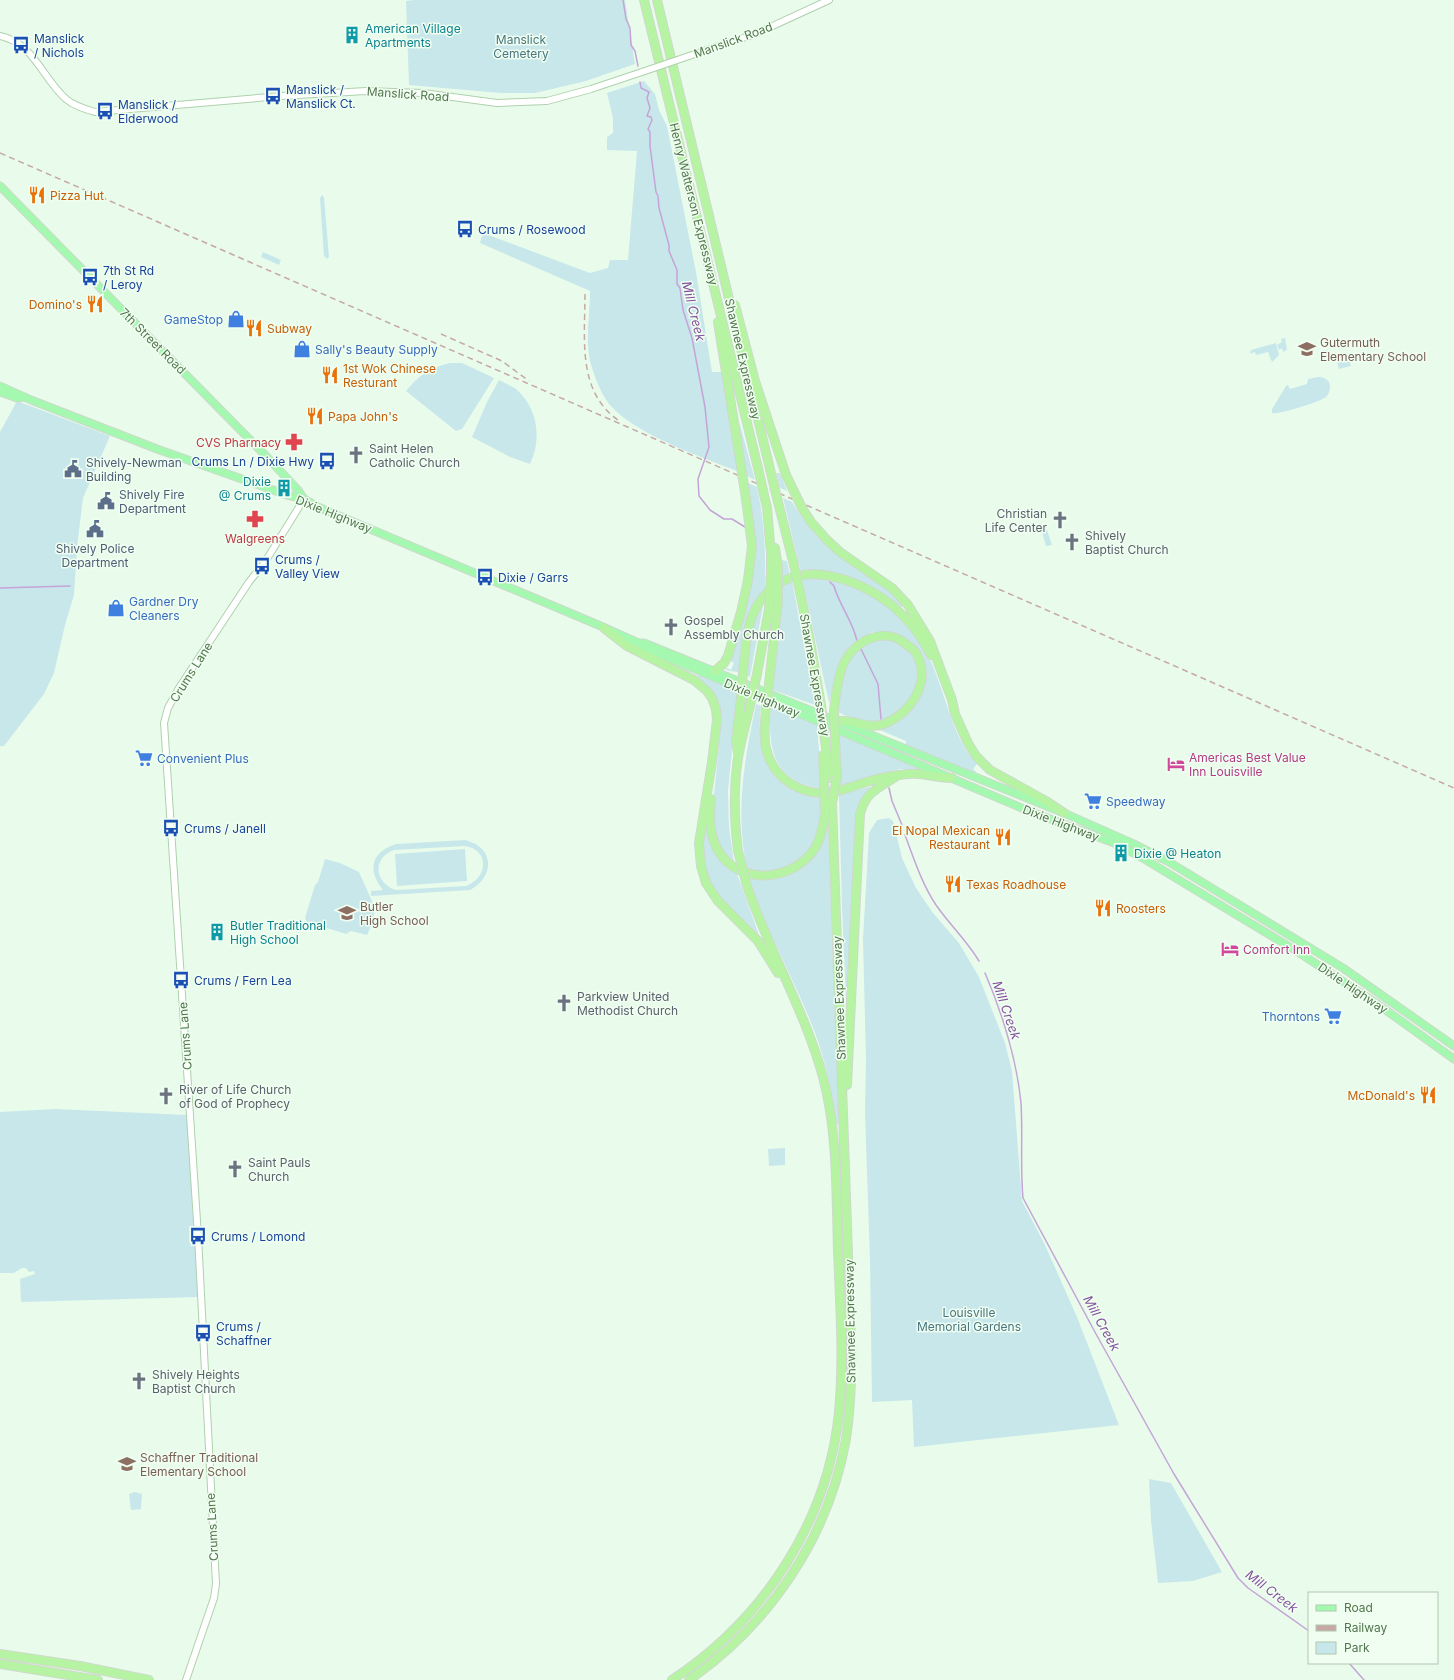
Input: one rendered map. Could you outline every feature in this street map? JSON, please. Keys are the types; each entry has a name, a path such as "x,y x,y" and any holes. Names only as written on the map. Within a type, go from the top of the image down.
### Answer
{"highway":[{"name":"Henry Watterson Expressway","path":"644,0 758,468 767,508 769,526"},
{"name":"Henry Watterson Expressway","path":"657,0 723,273"},
{"path":"723,273 734,301 755,381 786,475 802,508 811,522 840,552 892,588 908,605 930,641 952,700 953,707 968,743 976,756 990,770 1046,801 1064,813"},
{"name":"Shawnee Expressway","path":"689,1680 719,1658 738,1641 768,1607 787,1582 803,1555 826,1508 836,1480 845,1440 852,1378 844,1107 829,814 832,804 826,742 812,648 800,592 723,273"},
{"path":"715,291 718,321 752,546 742,612 728,656 724,663 715,671"},
{"name":"Shawnee Expressway","path":"672,1680 708,1654 727,1637 758,1604 777,1578 794,1551 814,1509 824,1481 837,1432 842,1369 832,1120 824,1078 813,1044 759,920 747,886 738,851 734,802 738,757 757,674 775,570 769,526"},
{"path":"775,570 778,602 764,733 768,756 780,776 799,789 814,793 828,793 898,775 920,774 941,778 952,778"},
{"path":"738,757 736,741 750,623 760,601 782,582 806,574 843,579 864,588 900,612 918,634 928,650 948,701 953,707"},
{"path":"604,628 627,646 686,676 707,691 714,704 717,715 712,762 709,817 710,830 721,854 728,862 738,869 755,875 782,874 792,870 806,859 814,849 829,814 830,778 835,737 834,710 838,682 844,664 853,650 864,640 883,634 895,636 902,640 915,652 921,672 921,683 917,695 909,708 897,718 882,725 868,726 846,720 839,721"},
{"path":"712,762 699,843 699,856 706,883 718,901 754,936 767,953 796,1005"},
{"path":"844,1107 847,1087 860,814 864,803 874,789 898,775"},
{"path":"0,1654 80,1666 149,1680"},
{"path":"0,1664 98,1680"}],"main road":[{"name":"Manslick Road","path":"0,36 17,42 29,51 58,90 67,99 82,108 95,112 281,96 366,91 423,93 497,103 540,101 592,89 755,34 828,0"},
{"name":"7th Street Road","path":"0,186 265,455 298,490 304,499"},
{"name":"Dixie Highway","path":"0,386 207,468 287,495 304,499 324,509 639,643 643,647 1024,808 1114,843 1153,864 1298,952 1376,1004 1454,1059"},
{"name":"Dixie Highway","path":"0,392 17,398 25,397"},
{"name":"Crums Lane","path":"186,1680 214,1598 216,1584 198,1236 164,723 168,708 179,688 265,562 304,499"},
{"name":"Dixie Highway","path":"639,643 644,642 960,772 1064,813 1123,839 1169,862 1343,968 1454,1046"},
{"path":"1273,938 1275,935 1282,936 1305,949 1314,951"},
{"path":"1298,952 1313,956 1337,970 1343,968"},
{"path":"1376,1004 1380,1001 1385,1002 1410,1019 1418,1021"}],"green space":[{"name":"Manslick Cemetery","path":"625,0 635,64 586,81 535,93 501,93 409,85 406,1"},
{"path":"644,81 655,94 659,110 667,126 696,272 712,372 723,372 739,472 670,444 652,435 621,416 610,405 597,382 589,355 588,331 590,291 480,243 483,233 590,273 608,268 610,260 628,260 637,151 607,150 607,137 613,133 613,118 607,93"},
{"path":"322,195 324,197 329,257 327,259 324,256 320,198"},
{"path":"263,252 281,260 279,265 261,257"},
{"path":"1285,338 1287,350 1283,352 1282,348 1279,350 1277,345 1282,342 1281,339"},
{"path":"1276,343 1279,355 1272,362 1268,352 1256,355 1255,352 1250,354 1251,350"},
{"path":"1349,359 1351,366 1339,369 1337,362"},
{"path":"450,363 462,363 494,378 462,429 456,431 406,391 425,373"},
{"path":"1318,377 1324,378 1329,382 1330,390 1326,397 1299,408 1272,413 1272,409 1286,386 1288,385 1290,389 1307,384 1308,379"},
{"path":"499,380 516,389 529,405 533,414 537,434 534,454 530,464 510,457 472,437 487,402"},
{"path":"17,401 110,436 83,498 77,547 74,595 65,625 54,673 44,694 4,746 0,746 0,432"},
{"path":"739,421 755,480 745,475"},
{"path":"776,473 780,473 787,491 780,488"},
{"path":"746,482 757,487 763,524 765,549 765,592 759,597 740,673 723,668 724,667 731,670 734,663 729,660 754,533"},
{"path":"783,498 792,502 815,534 859,570 883,586 903,606 900,608 883,595 808,571 801,572"},
{"path":"1047,530 1052,545 1046,546 1042,532"},
{"path":"781,560 787,561 790,575 782,578"},
{"path":"811,577 838,581 866,592 891,609 913,631 929,657 960,739 970,756 977,764 973,769 979,775 906,745 906,741 875,728 884,727 901,720 912,710 923,689 914,647 904,637 883,631 872,632 854,643 842,657 839,664 829,703 802,578"},
{"path":"792,580 815,705 773,690 781,616 782,584"},
{"path":"764,600 750,677 746,675 753,622"},
{"path":"882,638 899,642 913,657 917,675 916,685 908,703 896,715 879,722 868,723 838,712 840,686 845,668 854,653 861,646"},
{"path":"687,672 698,676 699,674 738,691 728,791 729,827 734,863 718,844 713,832 713,804 719,745 718,715 711,694"},
{"path":"756,704 761,706 761,739 764,755 770,768 779,780 790,789 805,795 823,798 819,829 809,850 792,865 771,872 747,870 743,848 741,806 742,786"},
{"path":"771,705 817,725 822,788 806,785 793,779 783,771 772,748 770,735"},
{"path":"840,733 928,771 900,769 840,786"},
{"path":"872,787 862,800 847,1023 839,795"},
{"name":"Louisville Memorial Gardens","path":"889,818 893,821 902,858 916,888 933,913 959,943 979,977 1005,1043 1012,1071 1022,1201 1045,1245 1077,1317 1119,1425 914,1447 912,1400 872,1402 870,1260 865,1113 866,1059 863,939 869,833 877,820"},
{"path":"705,825 709,838 736,871 759,935 714,892 704,868 703,838"},
{"path":"825,829 828,829 839,1123 837,1125 829,1079 815,1033 772,936 749,877 771,879 796,871"},
{"path":"465,840 482,849 486,855 488,863 487,870 484,878 470,890 371,896 371,891 383,890 375,876 373,869 374,862 381,852 396,844","holes":["465,846 479,853 482,858 482,871 479,877 466,886 396,890 383,882 378,870 382,859 394,850"]},
{"path":"465,849 467,881 397,886 395,854"},
{"path":"325,859 340,863 359,872 375,908 373,922 367,935 351,931 346,934 307,922 305,918"},
{"path":"56,1109 187,1115 198,1297 21,1302 20,1279 35,1274 34,1271 29,1272 26,1268 22,1268 14,1273 0,1273 0,1112"},
{"path":"785,1148 785,1165 769,1166 768,1149"},
{"path":"1149,1479 1171,1483 1222,1572 1193,1581 1158,1583 1151,1521"},
{"path":"135,1492 142,1494 141,1509 131,1510 129,1494"}],"waterway":[{"name":"Mill Creek","path":"623,0 626,19 630,28 631,45 635,51 638,66"},
{"name":"Mill Creek","path":"640,82 641,88 649,92 647,98 650,108 647,116 651,117 652,120 648,129 650,132 650,146 656,192 669,245 669,251 677,270 677,284 680,288 683,310 692,338 705,407 709,447 698,479 699,496 710,510 724,519 732,519 745,527"},
{"name":"Mill Creek","path":"830,582 834,586 857,641"},
{"path":"0,588 70,586"},
{"name":"Mill Creek","path":"860,647 878,684 881,719"},
{"name":"Mill Creek","path":"889,788 892,801 902,825"},
{"name":"Mill Creek","path":"905,835 931,897 979,961"},
{"name":"Mill Creek","path":"985,973 1008,1037 1019,1087 1022,1115 1023,1198 1096,1334 1174,1474 1238,1578 1248,1588 1308,1630"},
{"name":"Mill Creek","path":"1350,1664 1364,1680"}],"railway":[{"path":"0,153 1454,788"},
{"path":"585,294 584,329 586,363 590,379 596,394 605,408 618,420"},
{"path":"441,334 502,361 529,381"}],"place":[{"name":"American Village Apartments","path":"352,35"},
{"name":"Manslick / Nichols","path":"21,45"},
{"name":"Manslick / Manslick Ct.","path":"273,96"},
{"name":"Manslick / Elderwood","path":"105,111"},
{"name":"Pizza Hut","path":"37,195"},
{"name":"Crums / Rosewood","path":"465,229"},
{"name":"7th St Rd / Leroy","path":"90,277"},
{"name":"Domino's","path":"95,304"},
{"name":"GameStop","path":"236,319"},
{"name":"Subway","path":"254,328"},
{"name":"Sally's Beauty Supply","path":"302,349"},
{"name":"Gutermuth Elementary School","path":"1307,349"},
{"name":"1st Wok Chinese Resturant","path":"330,375"},
{"name":"Papa John's","path":"315,416"},
{"name":"CVS Pharmacy","path":"294,442"},
{"name":"Saint Helen Catholic Church","path":"356,455"},
{"name":"Crums Ln / Dixie Hwy","path":"327,461"},
{"name":"Shively-Newman Building","path":"73,469"},
{"name":"Dixie @ Crums","path":"284,488"},
{"name":"Shively Fire Department","path":"106,501"},
{"name":"Walgreens","path":"255,519"},
{"name":"Christian Life Center","path":"1060,520"},
{"name":"Shively Police Department","path":"95,529"},
{"name":"Shively Baptist Church","path":"1072,542"},
{"name":"Crums / Valley View","path":"262,566"},
{"name":"Dixie / Garrs","path":"485,577"},
{"name":"Gardner Dry Cleaners","path":"116,608"},
{"name":"Gospel Assembly Church","path":"671,627"},
{"name":"Convenient Plus","path":"144,758"},
{"name":"Americas Best Value Inn Louisville","path":"1176,764"},
{"name":"Speedway","path":"1093,801"},
{"name":"Crums / Janell","path":"171,828"},
{"name":"El Nopal Mexican Restaurant","path":"1003,837"},
{"name":"Dixie @ Heaton","path":"1121,853"},
{"name":"Texas Roadhouse","path":"953,884"},
{"name":"Roosters","path":"1103,908"},
{"name":"Butler High School","path":"347,913"},
{"name":"Butler Traditional High School","path":"217,932"},
{"name":"Comfort Inn","path":"1230,949"},
{"name":"Crums / Fern Lea","path":"181,980"},
{"name":"Parkview United Methodist Church","path":"564,1003"},
{"name":"Thorntons","path":"1333,1016"},
{"name":"McDonald's","path":"1428,1095"},
{"name":"River of Life Church of God of Prophecy","path":"166,1096"},
{"name":"Saint Pauls Church","path":"235,1169"},
{"name":"Crums / Lomond","path":"198,1236"},
{"name":"Crums / Schaffner","path":"203,1333"},
{"name":"Shively Heights Baptist Church","path":"139,1381"},
{"name":"Schaffner Traditional Elementary School","path":"127,1464"}]}
